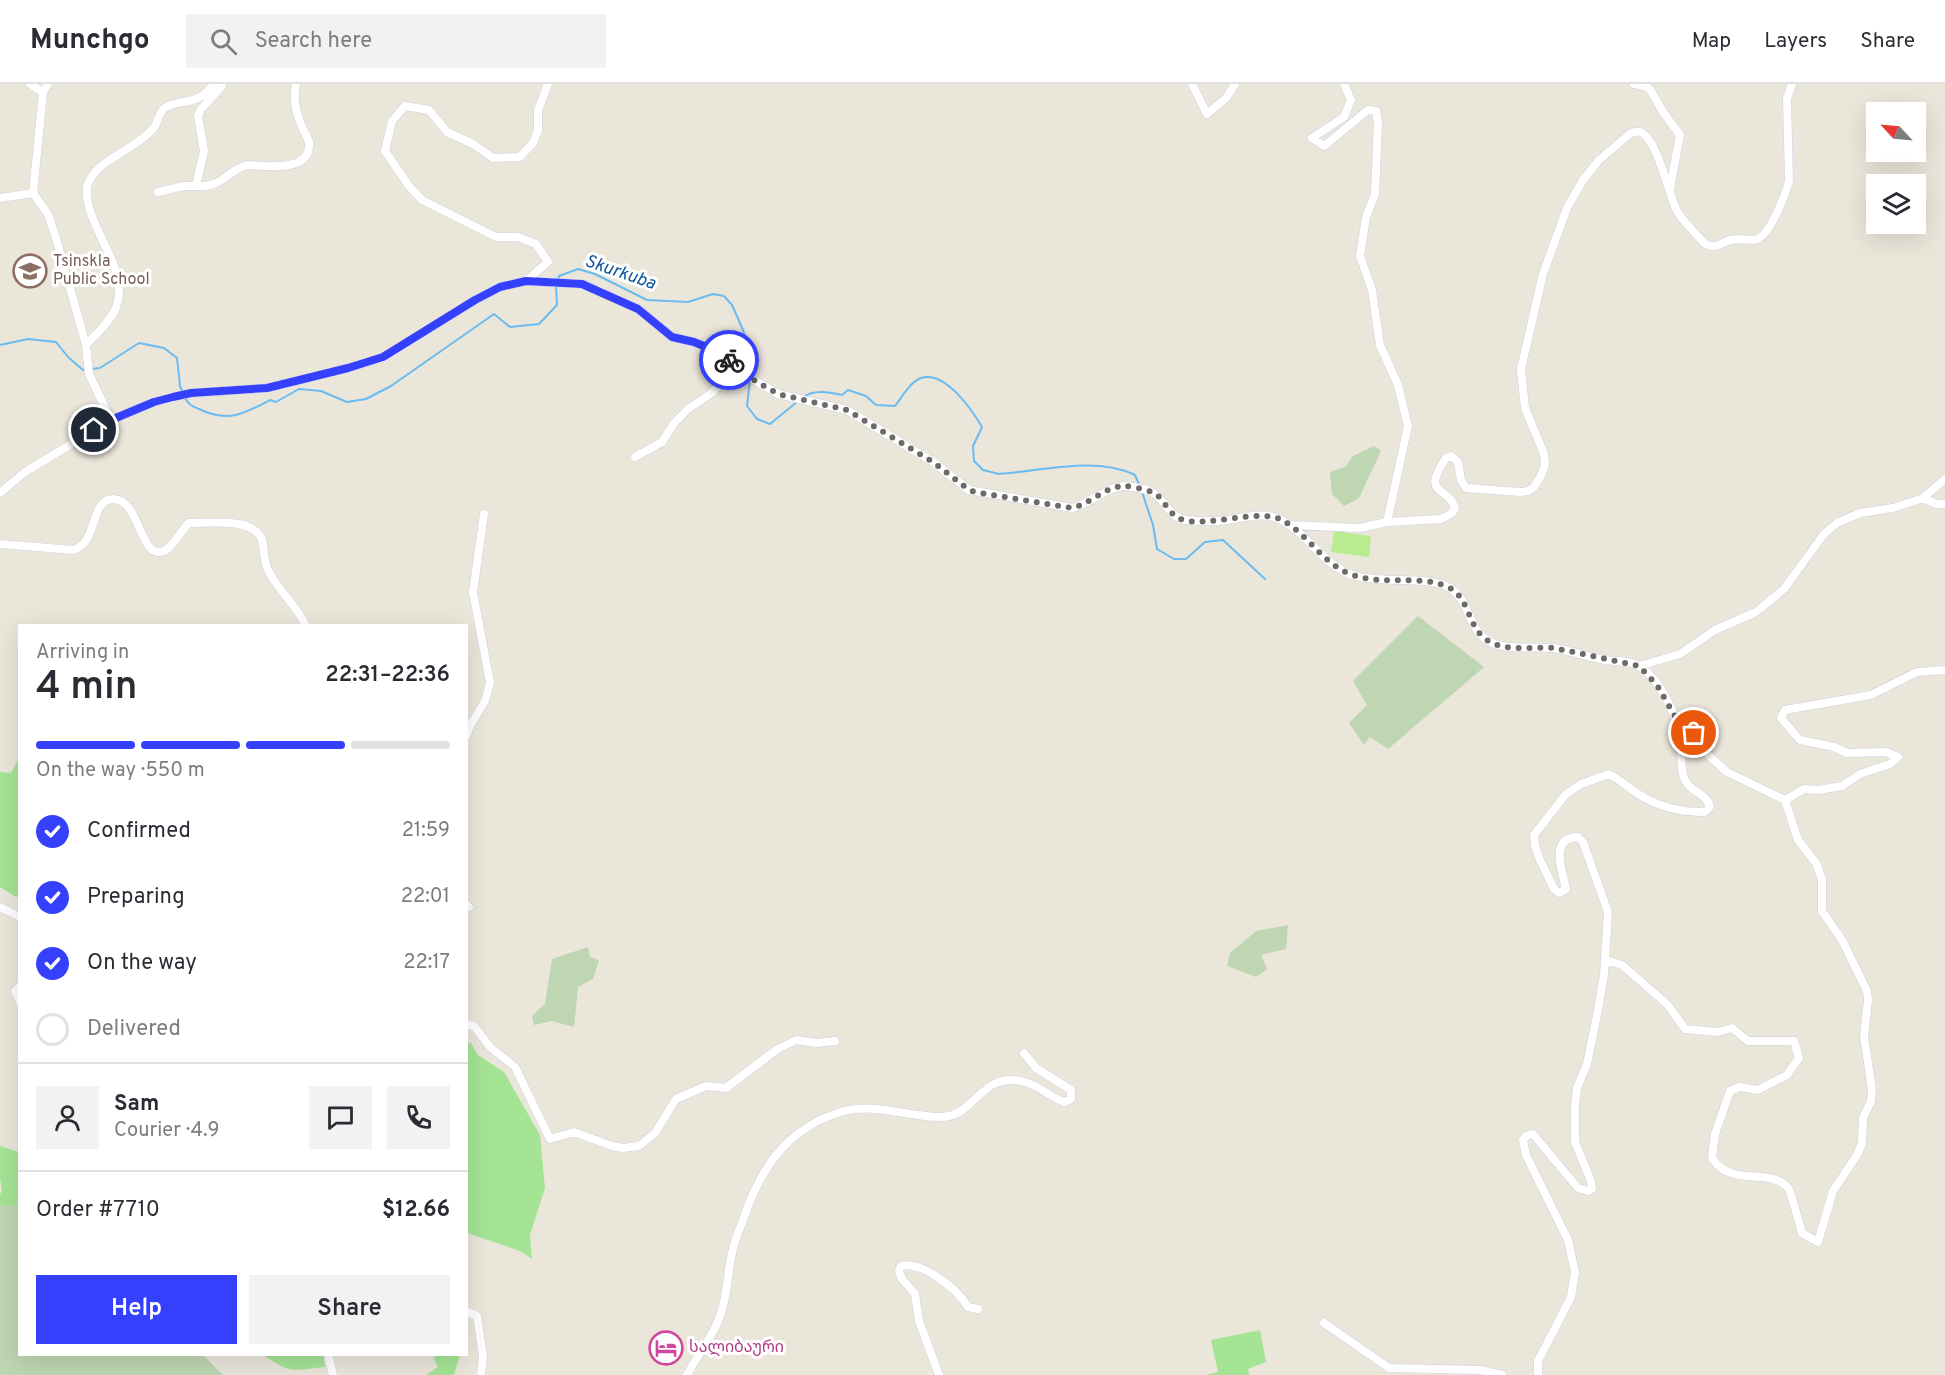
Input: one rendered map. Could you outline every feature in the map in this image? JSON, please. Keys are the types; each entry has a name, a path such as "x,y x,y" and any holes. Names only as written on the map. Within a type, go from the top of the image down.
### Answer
{"street":[{"path":"30,84 46,88 33,193 48,214 57,238 86,345 89,374 111,420"},
{"path":"86,345 115,309 119,287 115,265 90,214 87,183 94,173 155,128 162,111 173,104 200,97 214,84"},
{"path":"196,186 204,151 198,116 201,109 222,86 221,84"},
{"path":"158,192 184,186 212,186 225,180 242,166 287,166 300,161 307,153 309,141 297,114 294,96 296,84"},
{"path":"526,281 548,262 536,244 518,237 496,237 422,200 409,186 385,151 392,121 405,106 429,110 447,132 473,144 493,158 520,157 538,130 538,110 548,84"},
{"path":"1192,84 1207,114 1226,98 1234,84"},
{"path":"1344,84 1351,100 1344,117 1312,138 1324,146 1368,110 1376,111 1378,123 1375,194 1366,217 1360,256 1372,290 1380,345 1398,384 1408,426 1387,522"},
{"path":"1634,84 1650,89 1680,135 1670,190"},
{"path":"1290,525 1360,528 1387,522 1441,519 1455,509 1454,504 1440,492 1435,480 1446,458 1451,456 1458,462 1461,480 1466,488 1520,492 1534,487 1545,464 1544,454 1525,408 1521,369 1543,274 1567,208 1590,170 1621,141 1631,133 1638,131 1647,137 1650,143 1679,214 1709,246 1717,246 1734,239 1754,240 1763,235 1785,198 1789,181 1787,99 1792,84"},
{"path":"0,198 33,193"},
{"path":"0,494 25,472 111,420 154,402 191,393 267,388 383,357 475,300 500,287 526,281 582,284 638,309 672,337 694,342 723,354 754,380 778,394 847,410 933,462 969,490 1072,508 1112,489 1124,486 1155,493 1176,517 1183,520 1217,521 1264,516 1277,518 1290,525 1327,561 1340,570 1368,579 1436,583 1449,588 1462,598 1472,623 1487,640 1499,645 1526,649 1554,648 1639,666 1680,654 1715,630 1756,612 1784,589 1824,534 1837,523 1860,513 1893,508 1923,498 1945,479"},
{"path":"635,457 662,442 688,408 713,392 734,365"},
{"path":"1923,498 1936,504 1945,504"},
{"path":"0,544 73,550 81,548 88,541 99,506 105,501 115,499 136,516 146,544 154,551 163,552 172,545 189,523 245,525 259,533 269,574 305,624"},
{"path":"468,731 485,701 490,683 473,592 484,514"},
{"path":"1605,960 1622,965 1668,1005 1685,1029 1717,1032 1732,1028 1748,1041 1794,1041 1799,1058 1787,1075 1758,1090 1740,1087 1730,1091 1715,1134 1712,1158 1726,1171 1737,1175 1772,1177 1788,1188 1802,1233 1818,1242 1833,1191 1862,1144 1863,1118 1871,1101 1872,1090 1864,1036 1867,991 1842,940 1822,911 1821,879 1816,864 1798,840 1785,800 1727,772 1706,753 1694,733 1676,718 1657,685 1639,666"},
{"path":"1785,800 1804,789 1842,786 1860,774 1890,764 1898,756 1886,752 1847,753 1834,747 1800,740 1781,717 1785,710 1871,695 1917,672 1945,670"},
{"path":"1538,1375 1538,1361 1571,1297 1575,1272 1568,1240 1526,1155 1523,1140 1526,1136 1533,1134 1578,1188 1588,1191 1592,1189 1575,1142 1575,1106 1577,1088 1587,1064 1598,1010 1605,960 1608,912 1583,843 1578,837 1569,837 1563,841 1559,852 1566,889 1559,893 1554,889 1540,860 1534,835 1566,794 1581,784 1609,774 1656,803 1681,810 1705,812 1709,810 1709,801 1693,789 1684,777 1676,718"},
{"path":"0,907 18,916"},
{"path":"468,1024 474,1026 490,1047 515,1067 550,1139 574,1132 623,1148 639,1146 655,1133 676,1100 706,1086 726,1088 776,1050 796,1040 817,1043 835,1041"},
{"path":"687,1375 720,1318 726,1298 732,1252 751,1194 777,1153 814,1124 842,1111 898,1110 941,1117 963,1110 994,1082 1014,1080 1029,1083 1056,1099 1064,1102 1071,1099 1071,1090 1036,1068 1024,1053"},
{"path":"939,1375 920,1321 915,1294 902,1279 899,1271 901,1266 907,1264 930,1272 962,1297 968,1307 978,1309"},
{"path":"468,1312 477,1316 483,1356 481,1375"},
{"path":"1324,1323 1389,1368 1480,1371 1502,1373 1502,1375"},
{"path":"328,1356 333,1375"}],"green space":[{"path":"1374,446 1381,451 1359,498 1344,506 1332,494 1330,472 1345,467 1353,456"},
{"path":"1334,531 1371,536 1369,557 1331,552"},
{"path":"1418,616 1484,667 1388,749 1370,737 1364,745 1349,723 1367,705 1353,681"},
{"path":"18,760 18,896 16,897 0,887 0,772 11,773"},
{"path":"1288,925 1286,949 1261,955 1267,969 1256,977 1227,966 1230,953 1256,931"},
{"path":"588,947 590,957 599,960 593,979 578,987 574,1027 552,1021 534,1025 532,1016 545,1004 552,959"},
{"path":"470,1042 478,1055 504,1072 540,1135 545,1188 530,1235 532,1259 520,1251 468,1233 468,1044"},
{"path":"0,1146 18,1152 18,1206 0,1206 2,1190"},
{"path":"0,1206 18,1206 18,1356 204,1356 223,1375 0,1375"},
{"path":"1260,1330 1266,1362 1248,1369 1249,1375 1206,1375 1218,1372 1211,1340"},
{"path":"265,1356 323,1356 325,1367 292,1370"},
{"path":"460,1356 454,1375 426,1375 438,1367 433,1358"}],"waterway":[{"name":"Skurkuba","path":"558,280 559,276 578,269 595,274 647,300 688,302 713,294 724,296 732,305 743,330 752,359 750,374"},
{"name":"Skurkuba","path":"185,398 199,409 227,416 244,413 270,400 276,402 299,389 321,391 347,402 366,399 391,386 494,314 510,327 539,324 557,305 556,285"},
{"name":"Skurkuba","path":"0,345 28,339 56,342 68,357 83,370 86,369"},
{"name":"Skurkuba","path":"92,369 100,368 139,343 164,348 177,358 183,393"},
{"name":"Skurkuba","path":"802,398 816,392 842,395 848,390 866,396 876,405 895,406 913,383 921,378 930,377 939,380 957,393 982,427 973,446 974,461 983,470 999,474 1068,466 1103,466 1135,475 1140,487"},
{"name":"Skurkuba","path":"750,380 747,406 757,419 770,424 798,401"},
{"name":"Skurkuba","path":"1142,492 1153,525 1157,549 1174,559 1186,559 1205,542 1223,540 1265,579"}],"way so far":[{"path":"729,360 754,380 778,394 847,410 933,462 969,490 975,492 1072,508 1112,489 1124,486 1155,493 1169,511 1183,520 1217,521 1264,516 1277,518 1290,525 1327,561 1340,570 1368,579 1436,583 1449,588 1462,598 1472,623 1487,640 1499,645 1526,649 1554,648 1639,666 1657,685 1676,718 1694,733"}],"place":[{"name":"Tsinskla Public School","path":"30,271"},
{"name":"სალიბაური","path":"666,1348"}],"route":[{"path":"94,430 111,420 154,402 173,397 191,393 267,388 383,357 475,300 500,287 526,281 582,284 638,309 672,337 694,342 723,354 729,360"}]}
